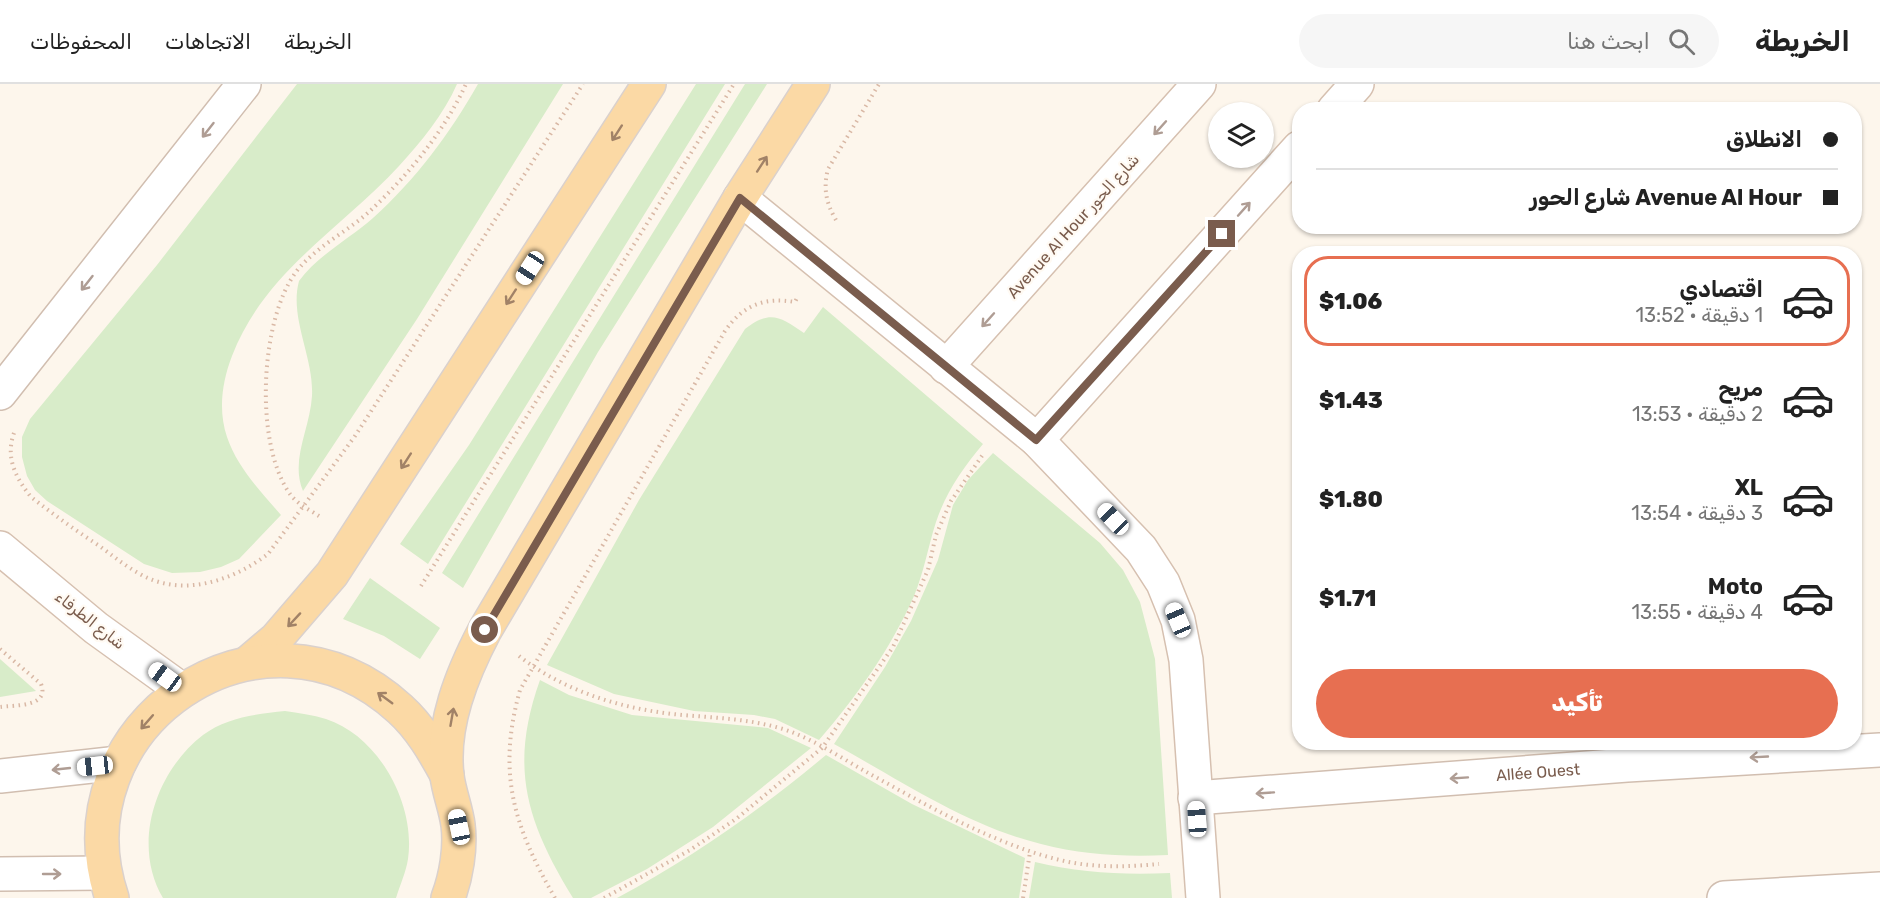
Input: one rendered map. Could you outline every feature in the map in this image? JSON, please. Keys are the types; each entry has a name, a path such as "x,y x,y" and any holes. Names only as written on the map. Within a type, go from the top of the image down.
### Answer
{"main road":[{"path":"250,661 305,607 354,540 649,84"},
{"path":"448,898 454,881 459,827 447,775 448,740 455,699 469,661 485,630 740,198 813,84"},
{"path":"106,889 102,836 106,798 119,763 146,722 182,690 215,672 250,661 300,663 330,669 367,685 400,709 427,740 447,775"}],"street":[{"path":"0,393 244,84"},
{"name":"Avenue Al Hour شارع الحور","path":"946,367 1199,84"},
{"path":"1341,102 1357,84"},
{"path":"1025,431 1292,155"},
{"path":"740,198 1025,431 1141,549 1163,583 1178,620 1186,660 1203,898"},
{"name":"شارع الطرفاء","path":"0,548 96,627 182,690"},
{"name":"Allée Ouest","path":"1195,798 1626,754 1880,750"},
{"path":"0,776 119,763"},
{"path":"0,874 106,889"},
{"path":"1724,898 1880,889"}],"path":[{"path":"354,540 291,496 278,473 268,423 266,394 266,364 273,329 289,282 307,259 370,211 399,181 446,121 466,84"},
{"path":"17,423 11,441 11,460 18,480 31,497 141,575 180,585 202,585 227,579 249,569 268,554 355,436 583,84"},
{"path":"421,586 734,84"},
{"path":"555,898 538,869 514,807 508,748 512,719 520,690 725,331 744,310 756,303 775,299 795,303 838,222 825,195 828,169 879,84"},
{"path":"604,898 690,850 736,819 822,748 877,673 908,620 928,570 936,535 965,477 1025,431"},
{"path":"485,630 532,666 579,690 615,703 650,711 717,716 771,725 795,733 993,836 1030,852 1062,861 1102,865 1200,861"},
{"path":"0,649 40,684 43,690 42,697 36,702 0,707"},
{"path":"1023,898 1030,852"}],"green space":[{"path":"297,84 457,84 439,117 407,157 376,189 306,253 263,300 246,326 232,356 222,396 227,437 243,469 281,515 239,559 221,567 200,572 172,573 144,564 47,501 35,490 27,476 22,457 22,437 30,419 157,265"},
{"path":"478,84 563,84 417,319 303,491 299,468 311,408 312,381 297,309 299,281 324,256 373,218 403,188 443,139"},
{"path":"696,84 725,84 428,564 400,544 469,445"},
{"path":"745,84 767,84 598,352 463,588 442,573"},
{"path":"823,307 983,444 962,471 945,501 936,522 914,596 905,616 872,672 846,707 819,740 775,719 754,715 694,711 614,694 547,665 639,500 745,329 769,317 782,319 804,333"},
{"path":"993,453 1100,543 1123,570 1140,602 1155,659 1168,855 1088,853 1057,848 1014,836 934,801 834,744 885,667 911,621 938,560 953,505 968,480"},
{"path":"370,578 440,628 420,659 384,636 343,619"},
{"path":"0,659 36,691 0,697"},
{"path":"540,680 569,695 632,715 768,728 811,748 713,827 647,869 591,898 573,898 544,844 527,793 524,767 525,740"},
{"path":"285,711 326,719 345,728 362,740 390,775 400,795 409,838 407,864 396,898 163,898 154,877 149,855 149,832 153,810 172,768 186,750 212,729 243,717"},
{"path":"826,755 912,804 1025,858 1019,898 617,898 672,867 725,832"},
{"path":"1035,862 1069,869 1102,872 1170,873 1172,898 1029,898"}],"route":[{"path":"485,630 740,198 1036,440 1222,234"}]}
